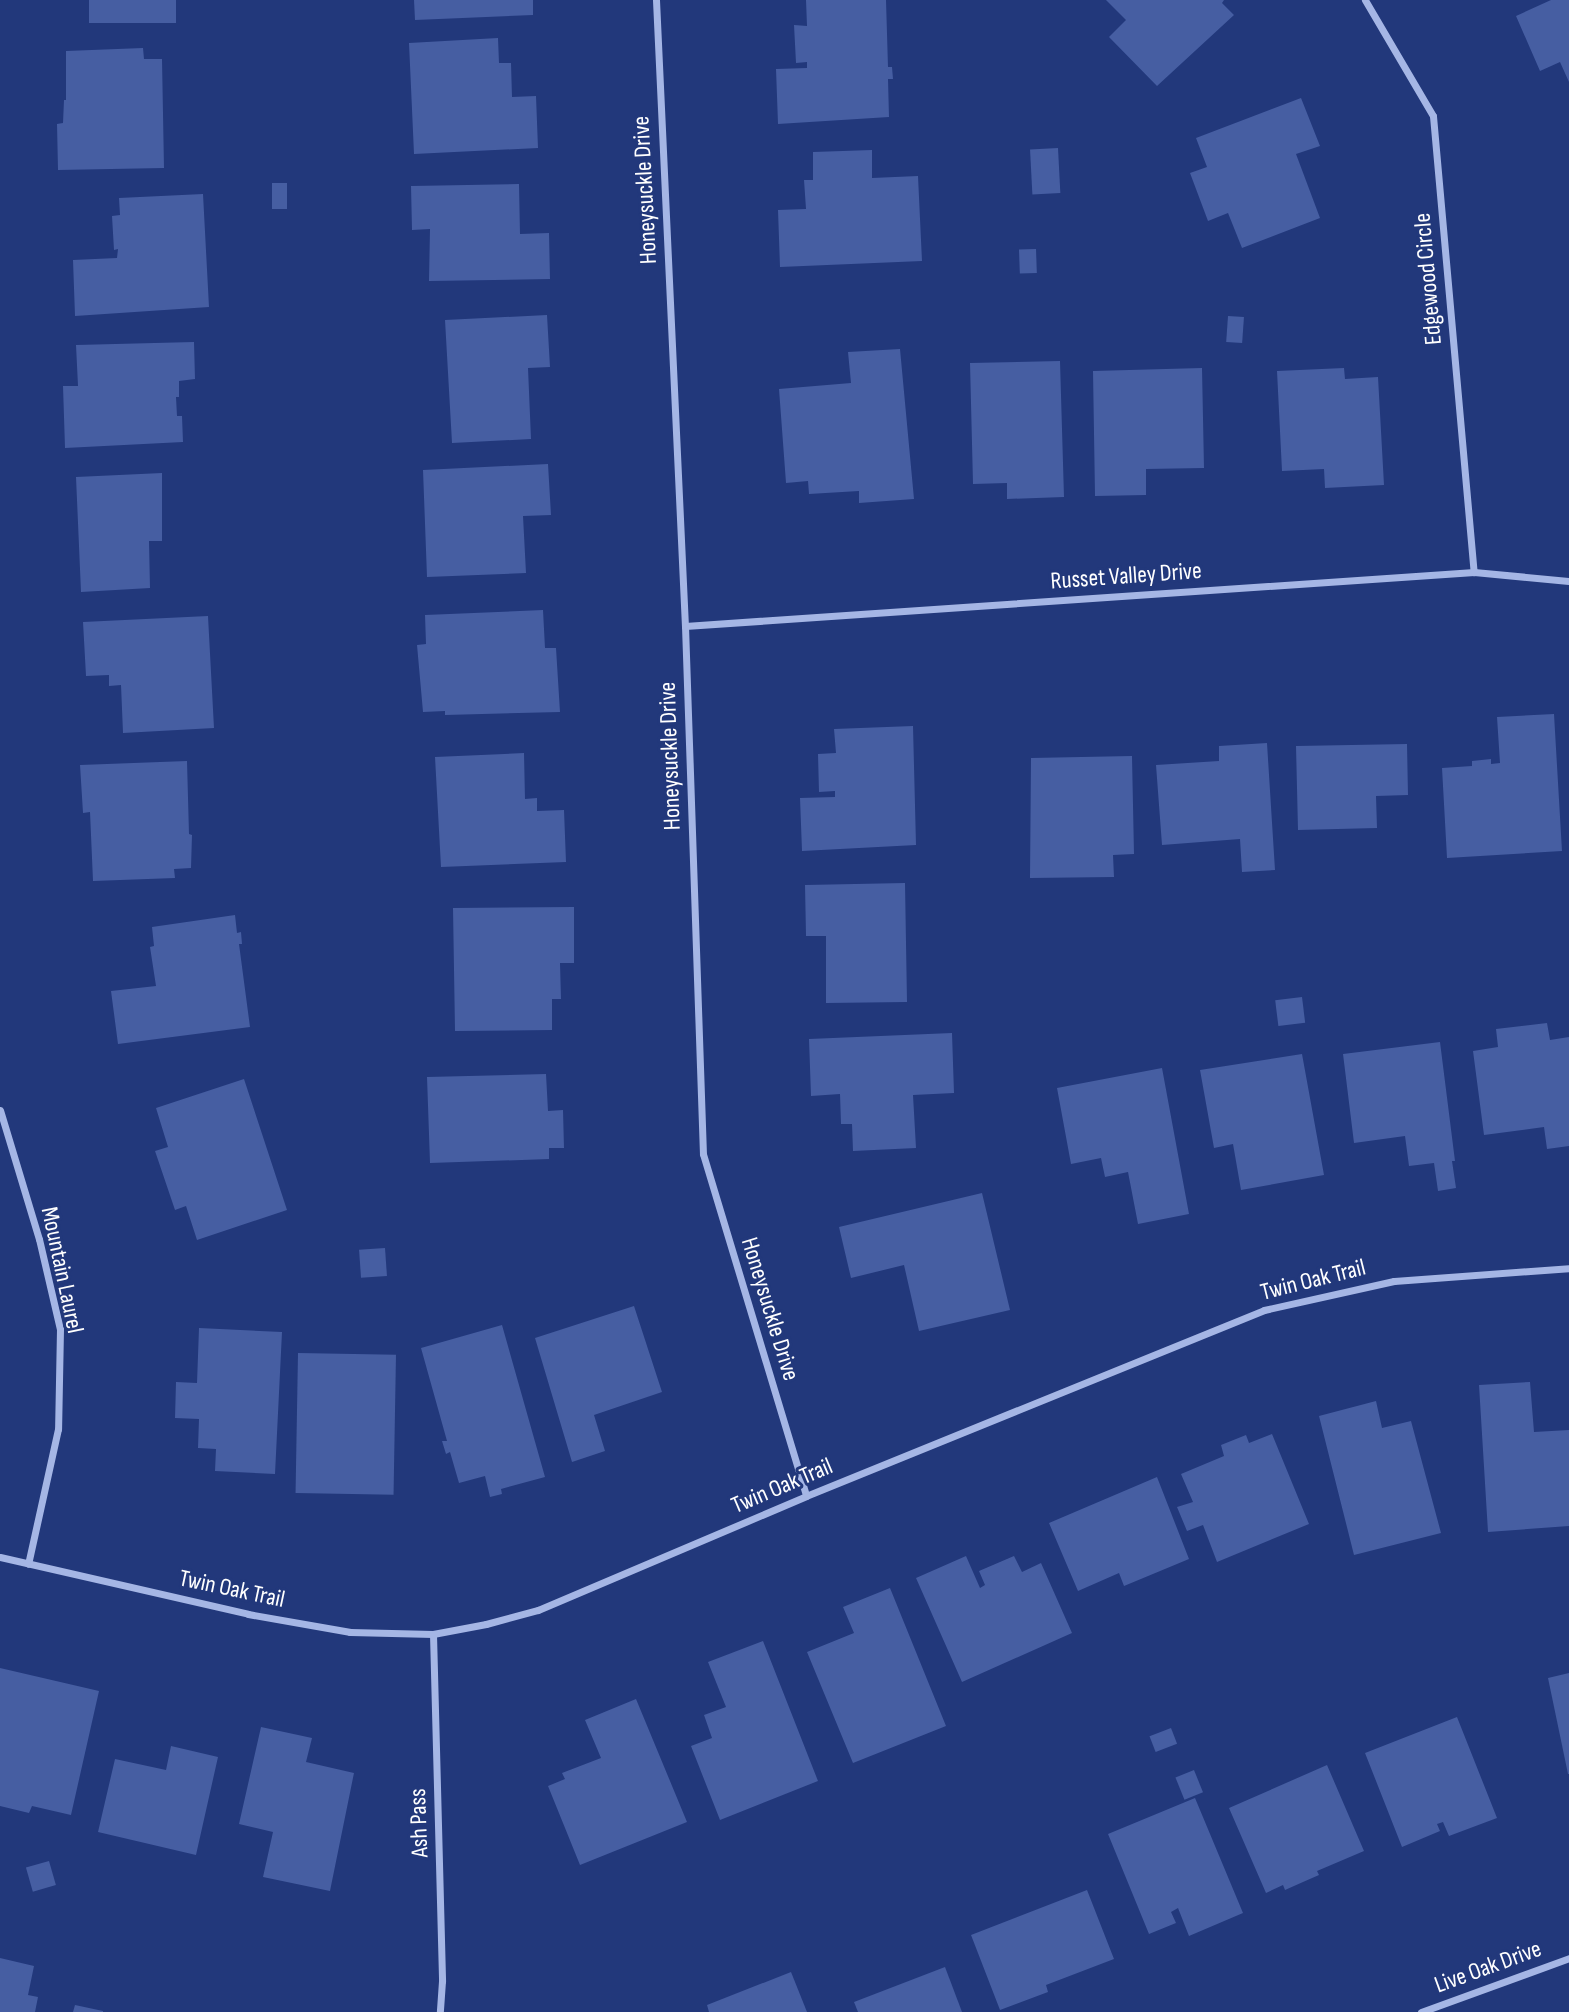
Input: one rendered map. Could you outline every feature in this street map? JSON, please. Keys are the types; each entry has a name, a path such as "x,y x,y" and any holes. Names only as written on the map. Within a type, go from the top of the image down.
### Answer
{"street":[{"name":"Honeysuckle Drive","path":"656,0 685,626 703,1154 806,1496"},
{"name":"Edgewood Circle","path":"1365,0 1433,116 1474,572"},
{"name":"Russet Valley Drive","path":"685,626 1474,572 1569,582"},
{"name":"Mountain Laurel","path":"0,1111 39,1239 60,1329 58,1429 28,1564"},
{"name":"Twin Oak Trail","path":"0,1558 261,1616 350,1632 433,1634 486,1625 538,1610 806,1496 1264,1310 1394,1280 1569,1268"},
{"name":"Ash Pass","path":"433,1634 442,1981 440,2012"},
{"name":"Live Oak Drive","path":"1421,2012 1569,1958"}],"building":[{"path":"89,0 176,0 176,23 89,23"},
{"path":"414,0 533,0 533,15 415,20"},
{"path":"806,0 886,0 888,67 892,67 893,79 888,79 889,117 778,124 776,69 807,68 807,62 796,63 794,25 807,26"},
{"path":"1106,0 1224,0 1222,3 1234,15 1157,86 1109,37 1126,20"},
{"path":"1551,0 1569,0 1569,82 1560,62 1540,71 1516,16"},
{"path":"498,38 499,63 511,63 512,97 536,96 538,148 414,154 409,43"},
{"path":"143,48 144,59 162,59 164,168 58,170 57,124 63,123 66,100 66,51"},
{"path":"1301,98 1320,146 1296,154 1320,218 1242,248 1228,213 1208,221 1190,173 1207,167 1196,138"},
{"path":"1058,148 1060,193 1032,194 1030,149"},
{"path":"872,150 872,178 918,176 922,261 780,267 778,210 806,209 804,180 813,180 813,152"},
{"path":"272,183 287,183 287,209 272,209"},
{"path":"519,184 520,234 549,233 550,279 429,281 430,229 412,230 411,186"},
{"path":"203,194 209,307 75,316 73,260 117,258 112,216 120,215 119,198"},
{"path":"1036,249 1037,273 1020,274 1019,250"},
{"path":"547,315 550,367 528,368 531,439 452,443 445,320"},
{"path":"1228,316 1244,317 1242,343 1226,342"},
{"path":"194,342 195,379 179,381 179,397 176,397 177,416 182,416 183,442 65,448 63,386 78,386 76,345"},
{"path":"900,349 914,499 859,503 859,491 809,494 808,481 786,483 779,389 851,383 848,352"},
{"path":"1060,361 1064,497 1007,499 1007,483 973,484 970,363"},
{"path":"1202,368 1204,468 1146,469 1146,495 1095,496 1093,371"},
{"path":"1344,368 1345,379 1378,377 1384,485 1325,488 1324,469 1282,471 1277,371"},
{"path":"548,464 551,515 523,516 526,573 427,577 423,470"},
{"path":"162,473 162,541 149,541 150,588 81,592 76,477"},
{"path":"543,610 545,648 556,648 560,712 445,715 445,711 423,712 417,645 426,644 425,615"},
{"path":"208,616 214,728 123,733 121,685 109,686 109,675 86,676 83,622"},
{"path":"1554,714 1562,851 1447,858 1442,768 1472,766 1472,761 1491,759 1491,764 1500,763 1497,717"},
{"path":"913,726 916,845 802,851 800,798 835,797 835,791 819,792 818,754 836,753 834,729"},
{"path":"1267,743 1275,870 1242,872 1240,839 1162,845 1156,765 1219,761 1219,746"},
{"path":"1407,744 1408,795 1376,796 1377,828 1298,830 1296,746"},
{"path":"524,753 525,799 537,798 537,811 564,810 566,862 441,867 435,757"},
{"path":"1132,756 1134,854 1113,855 1114,877 1030,878 1031,758"},
{"path":"187,761 189,834 192,835 191,868 174,869 175,878 93,881 90,812 83,813 80,765"},
{"path":"905,883 907,1002 826,1003 826,936 806,936 805,885"},
{"path":"574,907 574,963 560,963 561,999 552,999 552,1030 455,1031 453,908"},
{"path":"235,915 237,933 241,932 242,944 239,944 250,1027 118,1044 111,991 156,986 150,947 154,946 152,927"},
{"path":"1302,997 1305,1023 1278,1026 1275,1000"},
{"path":"1547,1023 1550,1040 1569,1037 1569,1146 1547,1149 1544,1127 1484,1135 1473,1051 1498,1047 1496,1029"},
{"path":"952,1033 954,1093 913,1095 916,1148 853,1151 852,1124 841,1124 840,1094 811,1096 809,1039"},
{"path":"1440,1042 1456,1188 1438,1191 1434,1163 1409,1166 1405,1136 1354,1143 1343,1054"},
{"path":"1302,1054 1324,1175 1241,1190 1233,1144 1214,1148 1200,1070"},
{"path":"1162,1068 1189,1214 1138,1224 1128,1172 1105,1177 1101,1158 1071,1164 1057,1088"},
{"path":"546,1074 548,1111 563,1110 564,1148 549,1148 549,1159 430,1163 427,1077"},
{"path":"244,1079 287,1210 197,1240 186,1206 175,1210 155,1151 168,1147 156,1108"},
{"path":"982,1193 1010,1310 919,1331 904,1265 851,1278 839,1227"},
{"path":"385,1248 387,1276 361,1278 359,1250"},
{"path":"634,1306 662,1392 594,1415 605,1451 572,1462 535,1338"},
{"path":"502,1325 545,1477 501,1489 502,1494 490,1497 485,1476 459,1483 450,1452 446,1454 442,1441 447,1441 421,1348"},
{"path":"199,1328 282,1332 275,1474 215,1471 216,1449 198,1448 199,1419 175,1418 176,1382 197,1383"},
{"path":"298,1353 396,1355 394,1495 296,1493"},
{"path":"1530,1382 1534,1432 1569,1430 1569,1526 1488,1532 1479,1385"},
{"path":"1376,1401 1382,1428 1411,1421 1441,1533 1354,1555 1319,1416"},
{"path":"1272,1434 1309,1524 1217,1562 1203,1525 1187,1531 1177,1507 1193,1502 1181,1474 1224,1456 1221,1445 1246,1435 1249,1443"},
{"path":"1157,1477 1189,1559 1124,1586 1119,1573 1078,1591 1049,1523"},
{"path":"966,1556 980,1588 985,1585 979,1571 1014,1556 1022,1572 1041,1563 1072,1633 962,1682 916,1578"},
{"path":"890,1588 946,1726 853,1763 807,1652 854,1633 843,1607"},
{"path":"763,1641 818,1781 720,1820 691,1746 712,1738 704,1715 726,1707 708,1662"},
{"path":"0,1668 99,1691 71,1815 32,1806 29,1813 0,1806"},
{"path":"1569,1673 1569,1774 1568,1774 1548,1678"},
{"path":"636,1699 687,1822 580,1865 548,1786 565,1779 562,1773 601,1758 585,1720"},
{"path":"1457,1717 1497,1818 1449,1836 1443,1822 1437,1824 1440,1831 1402,1847 1365,1753"},
{"path":"261,1727 312,1738 306,1762 354,1773 330,1891 263,1877 273,1832 239,1824"},
{"path":"1171,1728 1177,1744 1156,1752 1150,1736"},
{"path":"171,1746 218,1757 196,1855 98,1832 115,1759 166,1770"},
{"path":"1327,1765 1364,1851 1317,1871 1319,1875 1285,1890 1283,1885 1266,1893 1229,1808"},
{"path":"1194,1770 1203,1792 1184,1800 1175,1777"},
{"path":"1195,1798 1243,1913 1189,1936 1178,1908 1171,1912 1176,1923 1149,1934 1108,1834"},
{"path":"49,1861 56,1885 33,1892 26,1868"},
{"path":"1087,1890 1114,1959 1046,1985 1048,1992 1000,2010 971,1935"},
{"path":"0,1958 34,1966 28,1995 38,1997 35,2012 0,2012"},
{"path":"945,1967 962,2012 858,2012 854,2002"},
{"path":"791,1972 807,2012 709,2012 707,2005"},
{"path":"75,2005 103,2011 103,2012 73,2012"}]}
